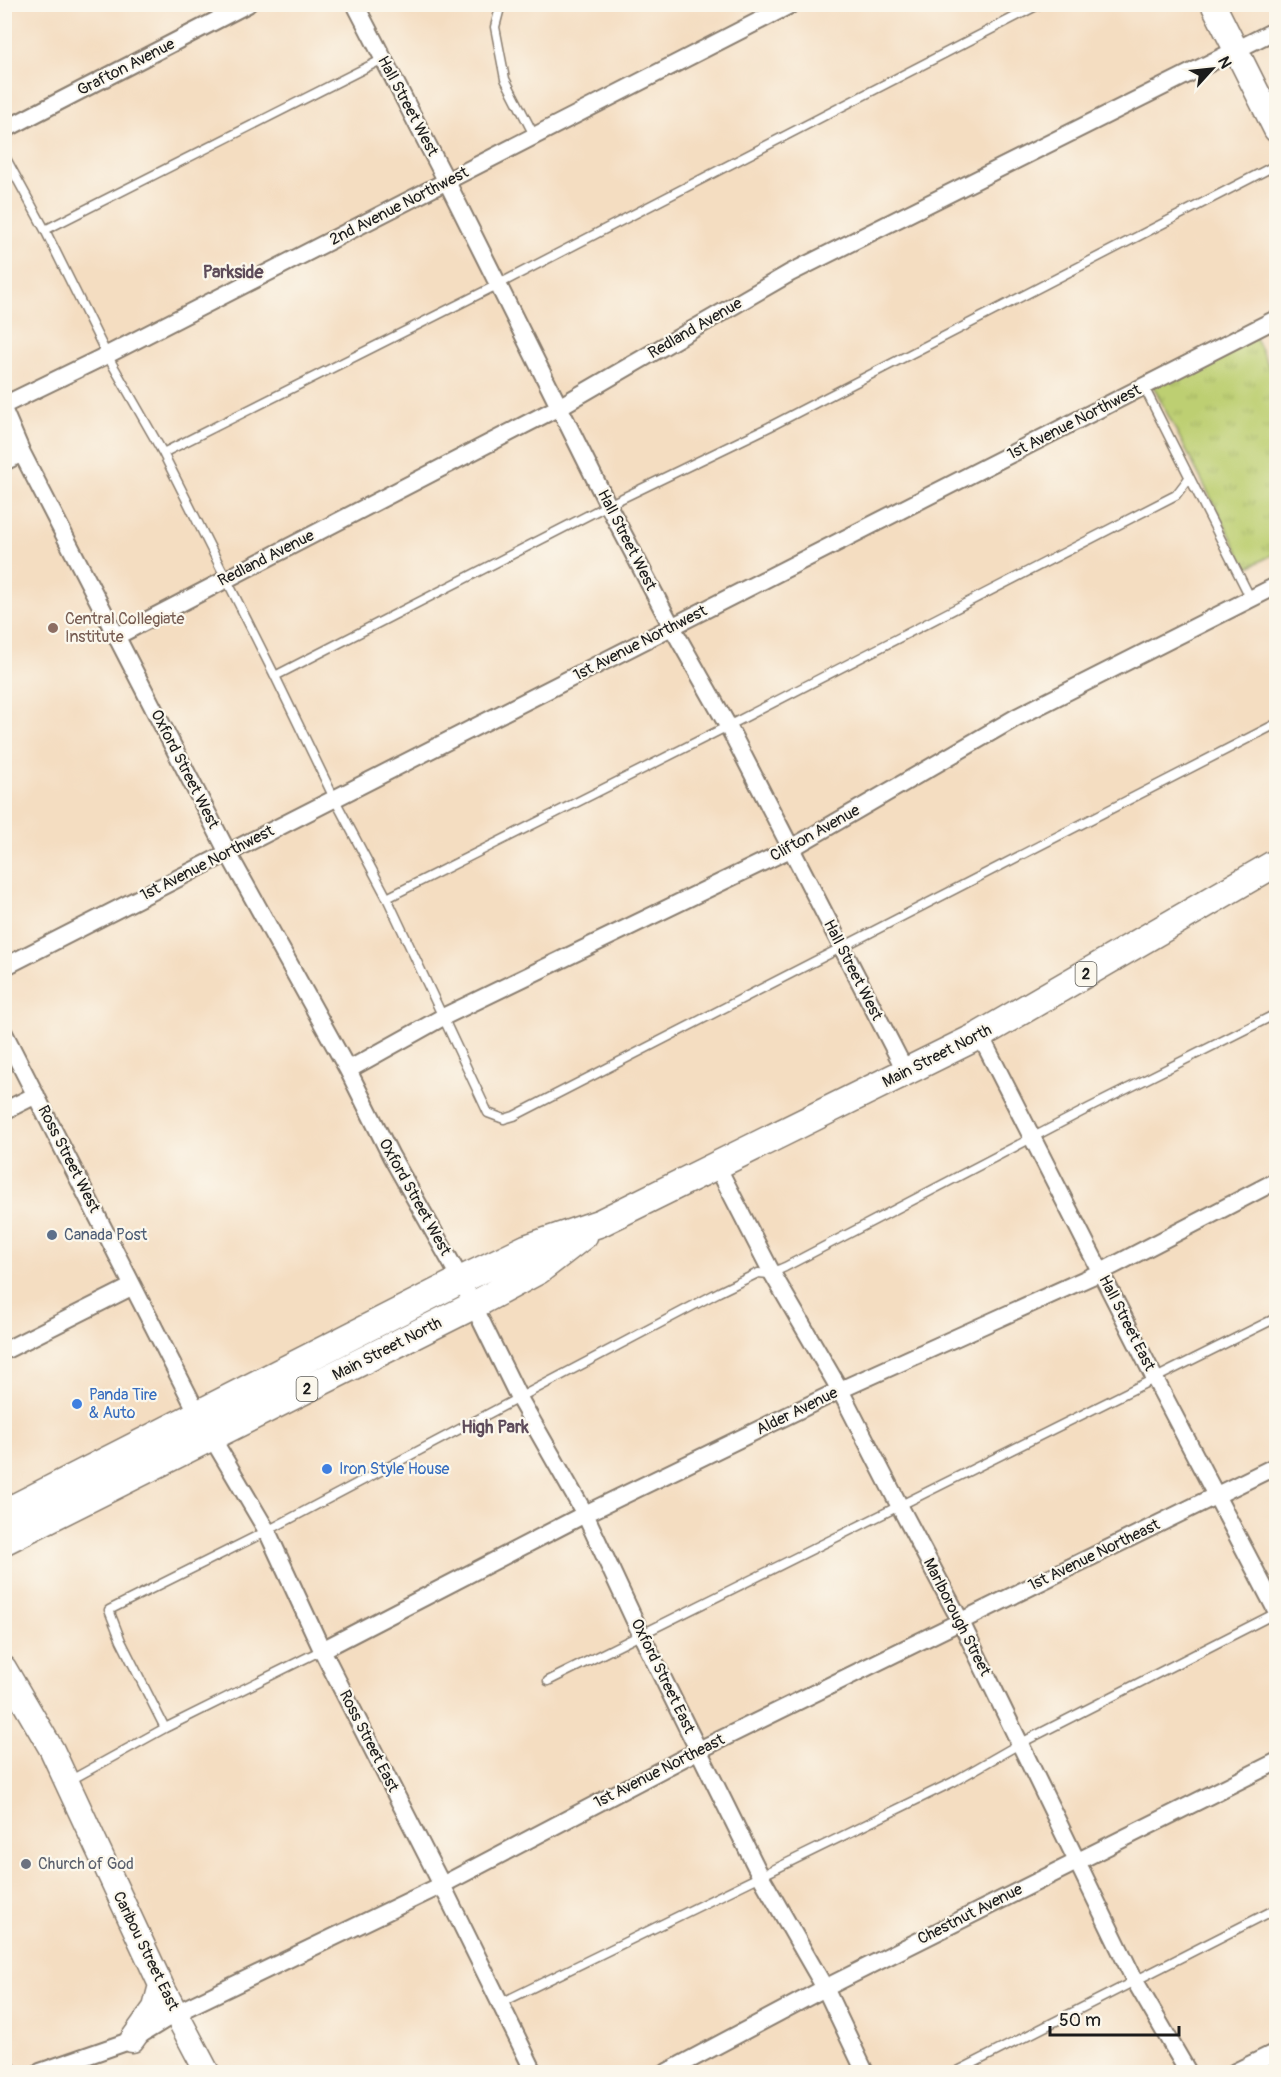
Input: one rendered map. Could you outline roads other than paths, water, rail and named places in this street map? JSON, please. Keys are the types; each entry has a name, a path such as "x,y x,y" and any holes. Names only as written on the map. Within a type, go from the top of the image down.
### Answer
{"main road":[{"name":"Main Street North","path":"4,1513 526,1248 600,1223 980,1035 1272,866"},
{"name":"Main Street North","path":"4,1541 472,1306 539,1270 600,1223"}],"street":[{"name":"Grafton Avenue","path":"4,130 248,4"},
{"name":"Hall Street West","path":"355,4 447,182 608,505 672,627 728,726 906,1072"},
{"name":"2nd Avenue Northwest","path":"4,405 447,182 792,4"},
{"path":"1213,4 1276,130"},
{"name":"Redland Avenue","path":"117,636 559,407 790,273 1276,30"},
{"name":"1st Avenue Northwest","path":"4,967 1276,319"},
{"name":"Oxford Street West","path":"4,411 22,453 228,853 348,1070 391,1156 461,1280"},
{"path":"4,462 22,453"},
{"name":"Clifton Avenue","path":"348,1070 443,1017 790,849 1017,717 1276,586"},
{"name":"Ross Street West","path":"4,1033 198,1414"},
{"name":"Hall Street East","path":"980,1035 1276,1612"},
{"path":"4,1111 36,1095"},
{"name":"Marlborough Street","path":"717,1167 772,1273 840,1390 961,1622 1135,1981 1188,2073"},
{"name":"Alder Avenue","path":"322,1650 585,1514 840,1390 1101,1272 1276,1181"},
{"name":"Oxford Street East","path":"461,1280 519,1398 585,1514 641,1634 760,1875 825,1988 865,2073"},
{"path":"4,1351 133,1286"},
{"name":"Ross Street East","path":"198,1414 267,1531 322,1650 442,1885 534,2073"},
{"name":"1st Avenue Northeast","path":"40,2073 132,2040 177,2013 442,1885 699,1749 1276,1466"},
{"name":"Caribou Street East","path":"4,1668 52,1750 161,1985 207,2073"},
{"name":"Chestnut Avenue","path":"667,2073 825,1988 1276,1762"},
{"path":"132,2040 155,2008 161,1985"},
{"path":"1235,2073 1276,2052"},
{"path":"4,2063 9,2073"}],"lane":[{"path":"501,4 495,27 505,79 534,137"},
{"path":"163,453 498,284 1040,4"},
{"path":"45,230 383,59"},
{"path":"4,155 45,230 107,355 163,453 334,798 387,898 488,1113 504,1119 514,1116 1276,724"},
{"path":"275,675 608,505 769,427 1276,165"},
{"path":"1144,387 1251,599"},
{"path":"387,898 728,726 1176,495 1189,478"},
{"path":"165,1728 121,1641 109,1610 267,1531 758,1273 772,1273 1276,1014"},
{"path":"548,1680 1276,1318"},
{"path":"501,2003 953,1782 1021,1743 1276,1612"},
{"path":"66,1782 165,1728 322,1650"},
{"path":"956,2073 1276,1909"}],"place":[{"name":"Central Collegiate Institute","path":"53,628"},
{"name":"Canada Post","path":"52,1235"},
{"name":"Panda Tire & Auto","path":"77,1404"},
{"name":"Iron Style House","path":"327,1469"},
{"name":"Church of God","path":"26,1864"}],"district":[{"name":"Parkside","path":"233,272"},
{"name":"High Park","path":"495,1427"}]}
